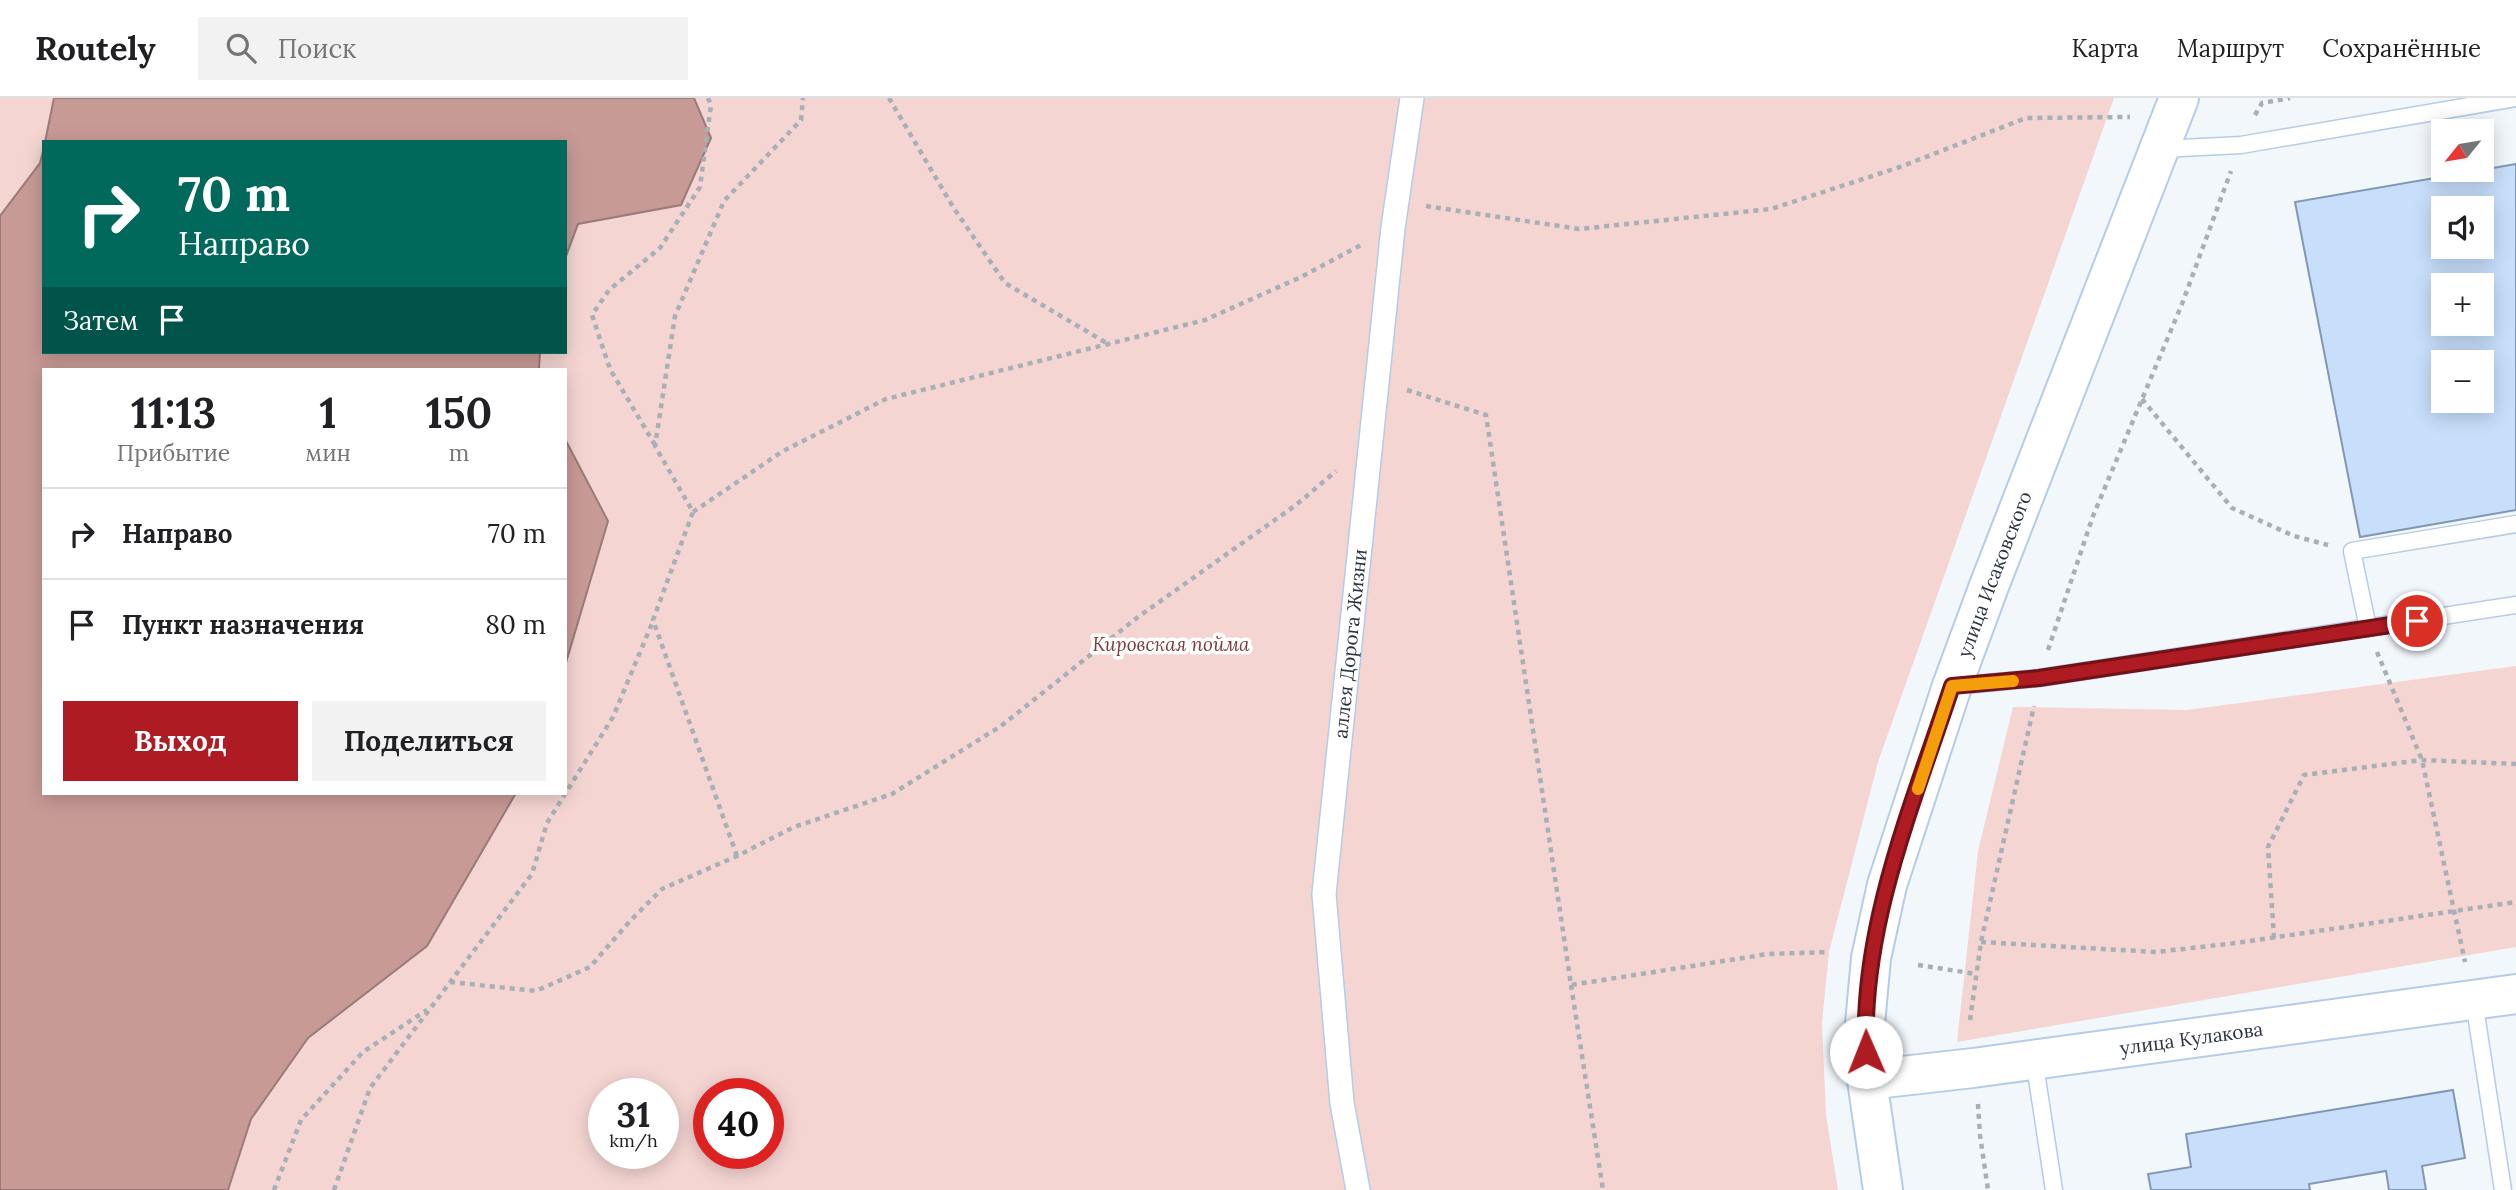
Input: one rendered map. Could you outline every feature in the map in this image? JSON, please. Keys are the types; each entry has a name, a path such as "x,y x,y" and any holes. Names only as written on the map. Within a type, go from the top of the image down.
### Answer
{"street":[{"name":"аллея Дорога Жизни","path":"1357,1190 1342,1103 1324,894 1393,228 1412,98"},
{"name":"улица Исаковского","path":"1883,1190 1867,1080 1865,1024 1871,958 1878,922 1898,849 1952,686 2179,98"},
{"name":"улица Кулакова","path":"1867,1080 2516,994"}],"lane":[{"path":"2161,149 2241,145 2516,98"},
{"path":"2368,628 2353,551 2516,524"},
{"path":"1952,686 2039,678 2516,605"},
{"path":"2474,1000 2503,1190"},
{"path":"2034,1059 2054,1190"}],"path":[{"path":"693,512 610,369 592,315 609,290 660,248 700,187 711,105 708,98"},
{"path":"655,446 675,316 724,201 801,120 803,98"},
{"path":"889,98 953,207 1005,283 1111,345"},
{"path":"1970,1020 1981,942 2039,678 2094,516 2182,304 2241,145 2262,103 2290,98"},
{"path":"1397,202 1578,229 1771,209 1900,167 2026,118 2134,117"},
{"path":"567,791 613,717 693,512 783,451 886,399 1205,320 1301,277 1393,228"},
{"path":"1378,381 1486,415 1602,1190"},
{"path":"2142,399 2232,508 2294,536 2353,551"},
{"path":"450,982 536,991 590,967 662,889 794,827 892,794 1001,726 1138,617 1296,505 1371,441"},
{"path":"653,620 737,856"},
{"path":"2368,628 2421,760 2474,1000"},
{"path":"2274,938 2268,847 2304,775 2421,760 2516,764"},
{"path":"334,1190 370,1088 532,874 547,823 564,795"},
{"path":"1981,942 2156,952 2274,938 2516,902"},
{"path":"1571,985 1769,954 1829,953"},
{"path":"1918,965 1976,974"},
{"path":"274,1190 301,1120 363,1052 431,1008"},
{"path":"1978,1098 1980,1135 1989,1190"}],"green space":[{"path":"0,98 54,98 45,140 42,140 40,163 0,216"},
{"name":"Кировская пойма","path":"694,98 2114,98 1878,762 1829,952 1822,1022 1826,1115 1838,1190 228,1190 251,1119 308,1038 427,946 515,795 567,795 567,659 608,521 567,443 567,368 539,368 540,354 567,354 567,254 578,224 681,205 711,138"},
{"path":"2516,666 2516,947 1957,1042 1978,851 2013,707 2187,710"}],"shaded area":[{"path":"54,98 694,98 711,138 681,205 578,224 567,254 567,140 45,140"},
{"path":"42,155 42,354 540,354 539,368 42,368 42,795 515,795 427,946 308,1038 251,1119 228,1190 0,1190 0,216 40,163"},
{"path":"567,443 608,521 567,659"}],"building":[{"path":"2516,164 2516,510 2360,537 2295,202 2431,179 2431,182 2494,182 2494,168"},
{"path":"2453,1090 2465,1158 2422,1166 2426,1190 2389,1190 2386,1171 2309,1184 2310,1190 2151,1190 2148,1174 2191,1167 2186,1134"}],"slow traffic":[{"path":"1918,789 1952,686 2013,681"}],"route":[{"path":"1866,1052 1865,1024 1871,958 1887,885 1952,686 2039,678 2417,621"}]}
